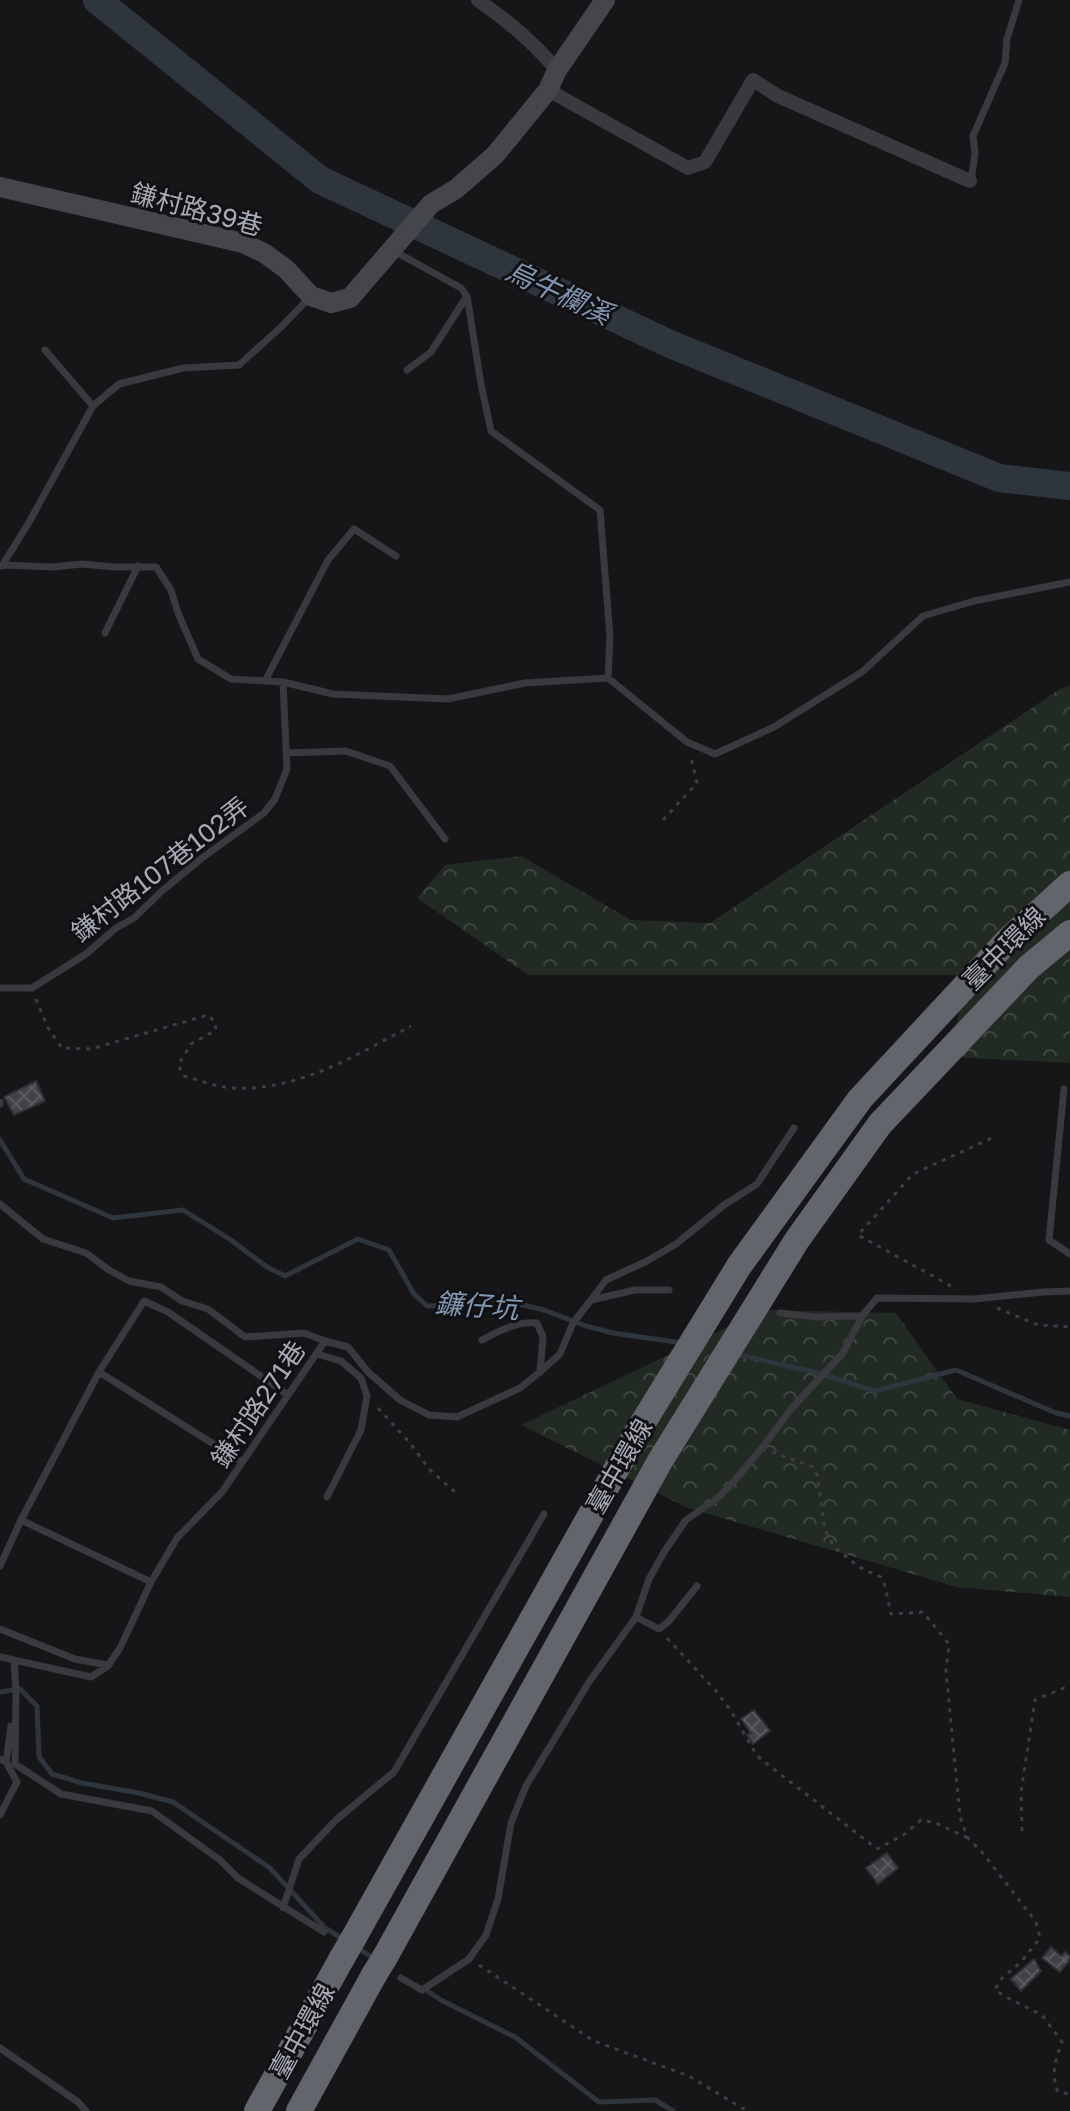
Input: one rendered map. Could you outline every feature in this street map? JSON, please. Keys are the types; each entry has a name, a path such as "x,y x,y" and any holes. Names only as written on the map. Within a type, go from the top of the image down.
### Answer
{"highway":[{"name":"臺中環線","path":"257,2111 636,1434 739,1266 860,1099 1006,942 1070,884"},
{"name":"臺中環線","path":"299,2111 660,1461 797,1240 880,1124 1029,967 1070,933"}],"street":[{"path":"478,0 535,44 557,70"},
{"path":"311,296 331,303 350,298 431,204 456,189 495,155 548,90 557,70 605,0"},
{"path":"548,90 688,168 705,162 753,80 778,96 970,181"},
{"name":"鎌村路39巷","path":"0,187 243,243 286,269 311,296"}],"lane":[{"path":"970,181 975,154 973,136 1005,63 1007,39 1019,0"},
{"path":"398,244 461,288 467,296 491,431 600,510 610,637 608,678"},
{"path":"2,566 93,406 119,384 183,368 239,365 311,296"},
{"path":"407,370 431,352 467,296"},
{"path":"45,350 93,406"},
{"path":"265,681 328,560 354,529 396,556"},
{"path":"2,566 82,564 156,567 171,590 198,659 231,679 283,682 333,694 448,699 525,683 608,678 687,742 715,754 774,727 862,672 923,616 974,601 1070,582"},
{"path":"105,633 138,566"},
{"name":"鎌村路107巷102弄","path":"32,988 86,954 116,928 134,918 202,858 264,813 275,799 287,769 283,682"},
{"path":"287,753 346,751 390,766 445,839"},
{"path":"0,988 32,988"},
{"path":"1064,1089 1049,1240 1070,1254"},
{"name":"鎌村路271巷","path":"108,1666 177,1538 222,1492 325,1341 348,1347 368,1372 400,1400 429,1415 457,1417 520,1388 540,1372 560,1354 573,1323 606,1280 676,1244 724,1205 757,1184 794,1128"},
{"path":"0,1204 43,1239 86,1253 129,1281 161,1287 182,1301 208,1309 245,1337 304,1333 325,1341"},
{"path":"591,1300 635,1290 669,1290"},
{"path":"401,1978 422,1990 469,1959 486,1935 498,1899 511,1823 526,1786 589,1682 636,1617 649,1579 664,1552 686,1520 716,1499 762,1448 791,1409 843,1353 862,1316 877,1298 974,1299 1070,1291"},
{"path":"0,1566 99,1372 144,1301 168,1312 288,1395"},
{"path":"780,1313 816,1317 862,1316"},
{"path":"482,1340 503,1329 528,1322 537,1323 543,1337 540,1372"},
{"path":"317,1354 341,1361 361,1378 367,1396 361,1430 327,1497"},
{"path":"99,1372 242,1462"},
{"path":"283,1908 299,1859 336,1820 394,1772 544,1514"},
{"path":"21,1520 151,1582"},
{"path":"636,1617 659,1629 697,1586"},
{"path":"0,1629 75,1659 108,1666"},
{"path":"0,1657 91,1677 108,1666"},
{"path":"14,1660 15,1764 61,1794 152,1811 220,1860 238,1878 324,1932"},
{"path":"0,1815 17,1782 3,1761 16,1692"},
{"path":"0,2048 78,2102 86,2111"}],"path":[{"path":"663,820 697,783 687,742"},
{"path":"32,988 48,1028 62,1048 91,1049 208,1015 215,1022 216,1030 191,1044 178,1065 184,1076 231,1088 267,1086 323,1072 411,1026"},
{"path":"858,1235 913,1174 992,1138"},
{"path":"367,1396 430,1470 455,1492"},
{"path":"762,1448 813,1467 817,1475 825,1530 835,1548 859,1567 881,1577 891,1614 923,1612 949,1644 946,1671 960,1817 968,1838"},
{"path":"659,1629 716,1691 757,1756 877,1849 905,1834 921,1820 936,1823 968,1838 982,1852 1036,1922 1040,1938 1021,1962 1000,1980 995,1990 1042,2015 1062,2042 1055,2059 1053,2080 1058,2092 1070,2094"},
{"path":"1022,1831 1021,1792 1035,1700 1064,1688 1070,1690"},
{"path":"469,1959 594,2041 689,2076 747,2111"}],"green space":[{"path":"1070,685 1070,1063 950,1057 966,975 528,975 417,898 445,865 521,856 631,920 710,923"},
{"path":"763,1310 896,1313 957,1399 1070,1430 1070,1597 957,1587 688,1508 521,1425"}],"building":[{"path":"36,1081 45,1101 14,1115 4,1097"},
{"path":"754,1710 770,1731 753,1744 747,1735 751,1733 741,1719"},
{"path":"887,1853 898,1868 878,1884 866,1868"},
{"path":"1051,1947 1061,1956 1065,1952 1070,1956 1060,1972 1042,1958"},
{"path":"1034,1959 1041,1971 1021,1991 1011,1979"}],"waterway":[{"name":"烏牛欄溪","path":"97,0 320,180 670,344 999,478 1070,486"},
{"name":"鐮仔坑","path":"0,1140 24,1179 113,1218 183,1210 285,1276 358,1239 389,1250 414,1294 427,1306 510,1302 613,1333 683,1343"},
{"name":"鐮仔坑","path":"736,1354 818,1373 875,1391 956,1370 1056,1413 1070,1416"},
{"path":"0,1692 20,1689 37,1706 39,1757 52,1774 173,1802 270,1868 324,1927 344,1940"},
{"path":"356,1947 375,1959"},
{"path":"424,1989 515,2037 599,2102 655,2100 673,2111"}]}
